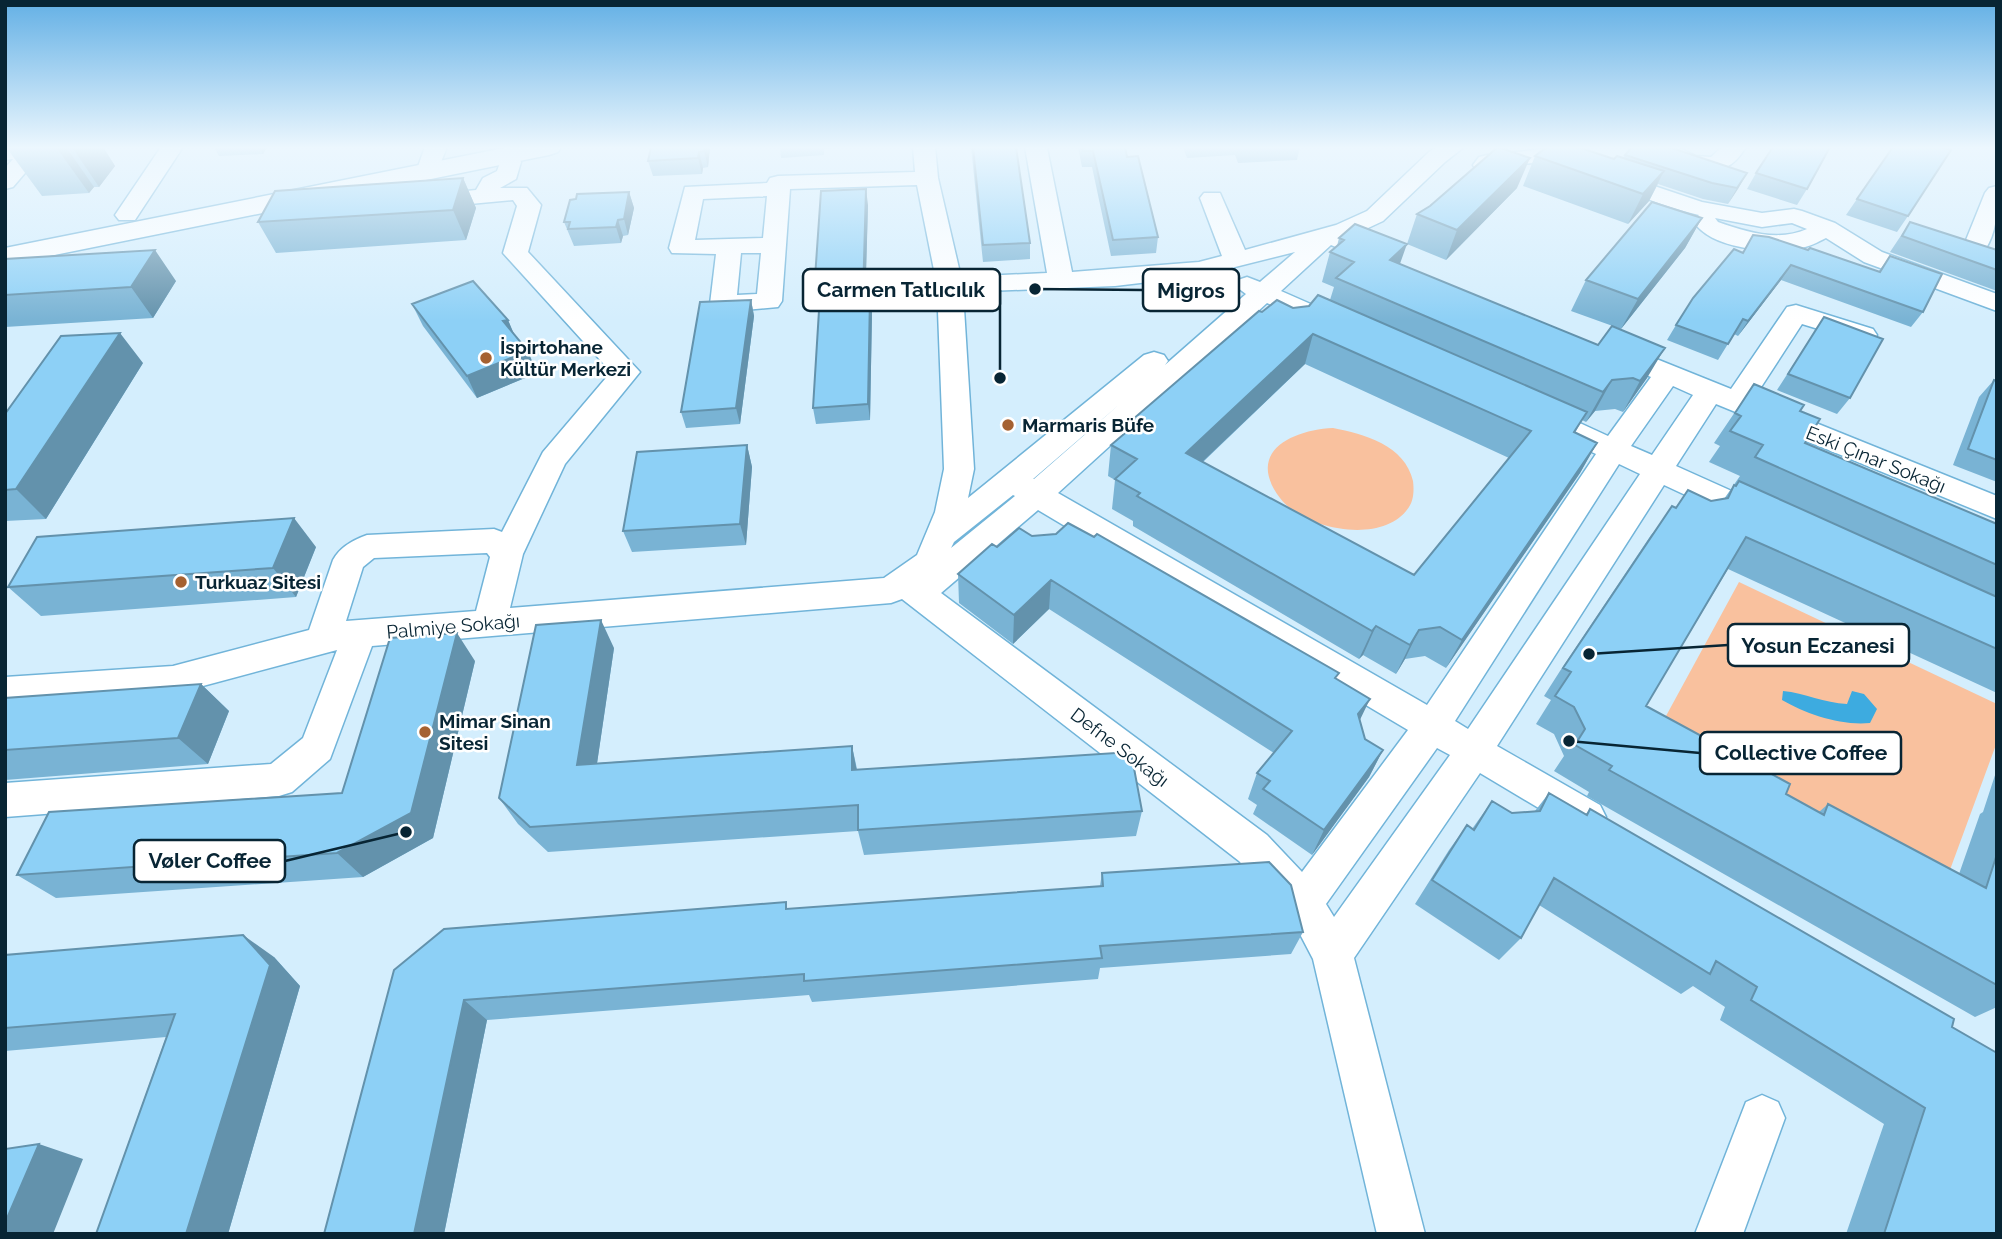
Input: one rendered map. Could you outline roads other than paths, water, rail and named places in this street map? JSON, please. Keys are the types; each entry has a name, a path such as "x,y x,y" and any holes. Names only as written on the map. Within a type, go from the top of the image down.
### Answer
{"main road":[{"path":"5,239 181,205"},
{"path":"5,257 310,205"}],"street":[{"path":"127,215 134,205"},
{"path":"490,623 507,554 553,459 626,372 515,253 529,205"},
{"path":"690,205 681,248 774,244"},
{"path":"729,247 723,304 769,302 778,205"},
{"path":"911,588 930,562 941,535 950,512 959,469 950,285 934,205"},
{"path":"1047,205 1061,280"},
{"path":"1215,205 1248,279"},
{"path":"1248,279 1328,235 1374,216 1386,205"},
{"path":"1688,205 1697,208 1709,227 1749,242 1800,241 1827,228 1873,257 1997,303"},
{"path":"1976,246 1992,205"},
{"path":"911,588 1248,279 1289,246 1328,235 1405,266"},
{"path":"950,285 1061,280 1199,269 1248,279 1364,338"},
{"path":"1332,954 1474,751 1660,469 1723,396 1796,313 1873,338"},
{"name":"Eski Çınar Sokağı","path":"1592,343 1997,508"},
{"path":"1304,902 1431,728 1614,449 1668,374"},
{"path":"1514,405 1660,469 1784,528"},
{"path":"941,535 1024,487"},
{"path":"1024,487 1431,728 1616,834"},
{"path":"323,640 349,560 367,547 494,541 507,554"},
{"name":"Palmiye Sokağı","path":"5,691 173,680 323,640 360,633 911,588"},
{"name":"Defne Sokağı","path":"911,588 1253,848 1304,902 1332,954 1401,1234"},
{"path":"5,800 279,780 317,748 360,633"},
{"path":"1719,1234 1762,1118"}],"water":[{"path":"1783,691 1847,704 1852,691 1864,694 1877,709 1870,723 1836,721 1782,700"}],"place":[{"name":"Migros","path":"1035,289"},
{"name":"İspirtohane Kültür Merkezi","path":"486,358"},
{"name":"Carmen Tatlıcılık","path":"1000,378"},
{"name":"Marmaris Büfe","path":"1008,425"},
{"name":"Turkuaz Sitesi","path":"181,582"},
{"name":"Yosun Eczanesi","path":"1589,654"},
{"name":"Mimar Sinan Sitesi","path":"425,732"},
{"name":"Collective Coffee","path":"1569,741"},
{"name":"Vøler Coffee","path":"406,832"}]}
